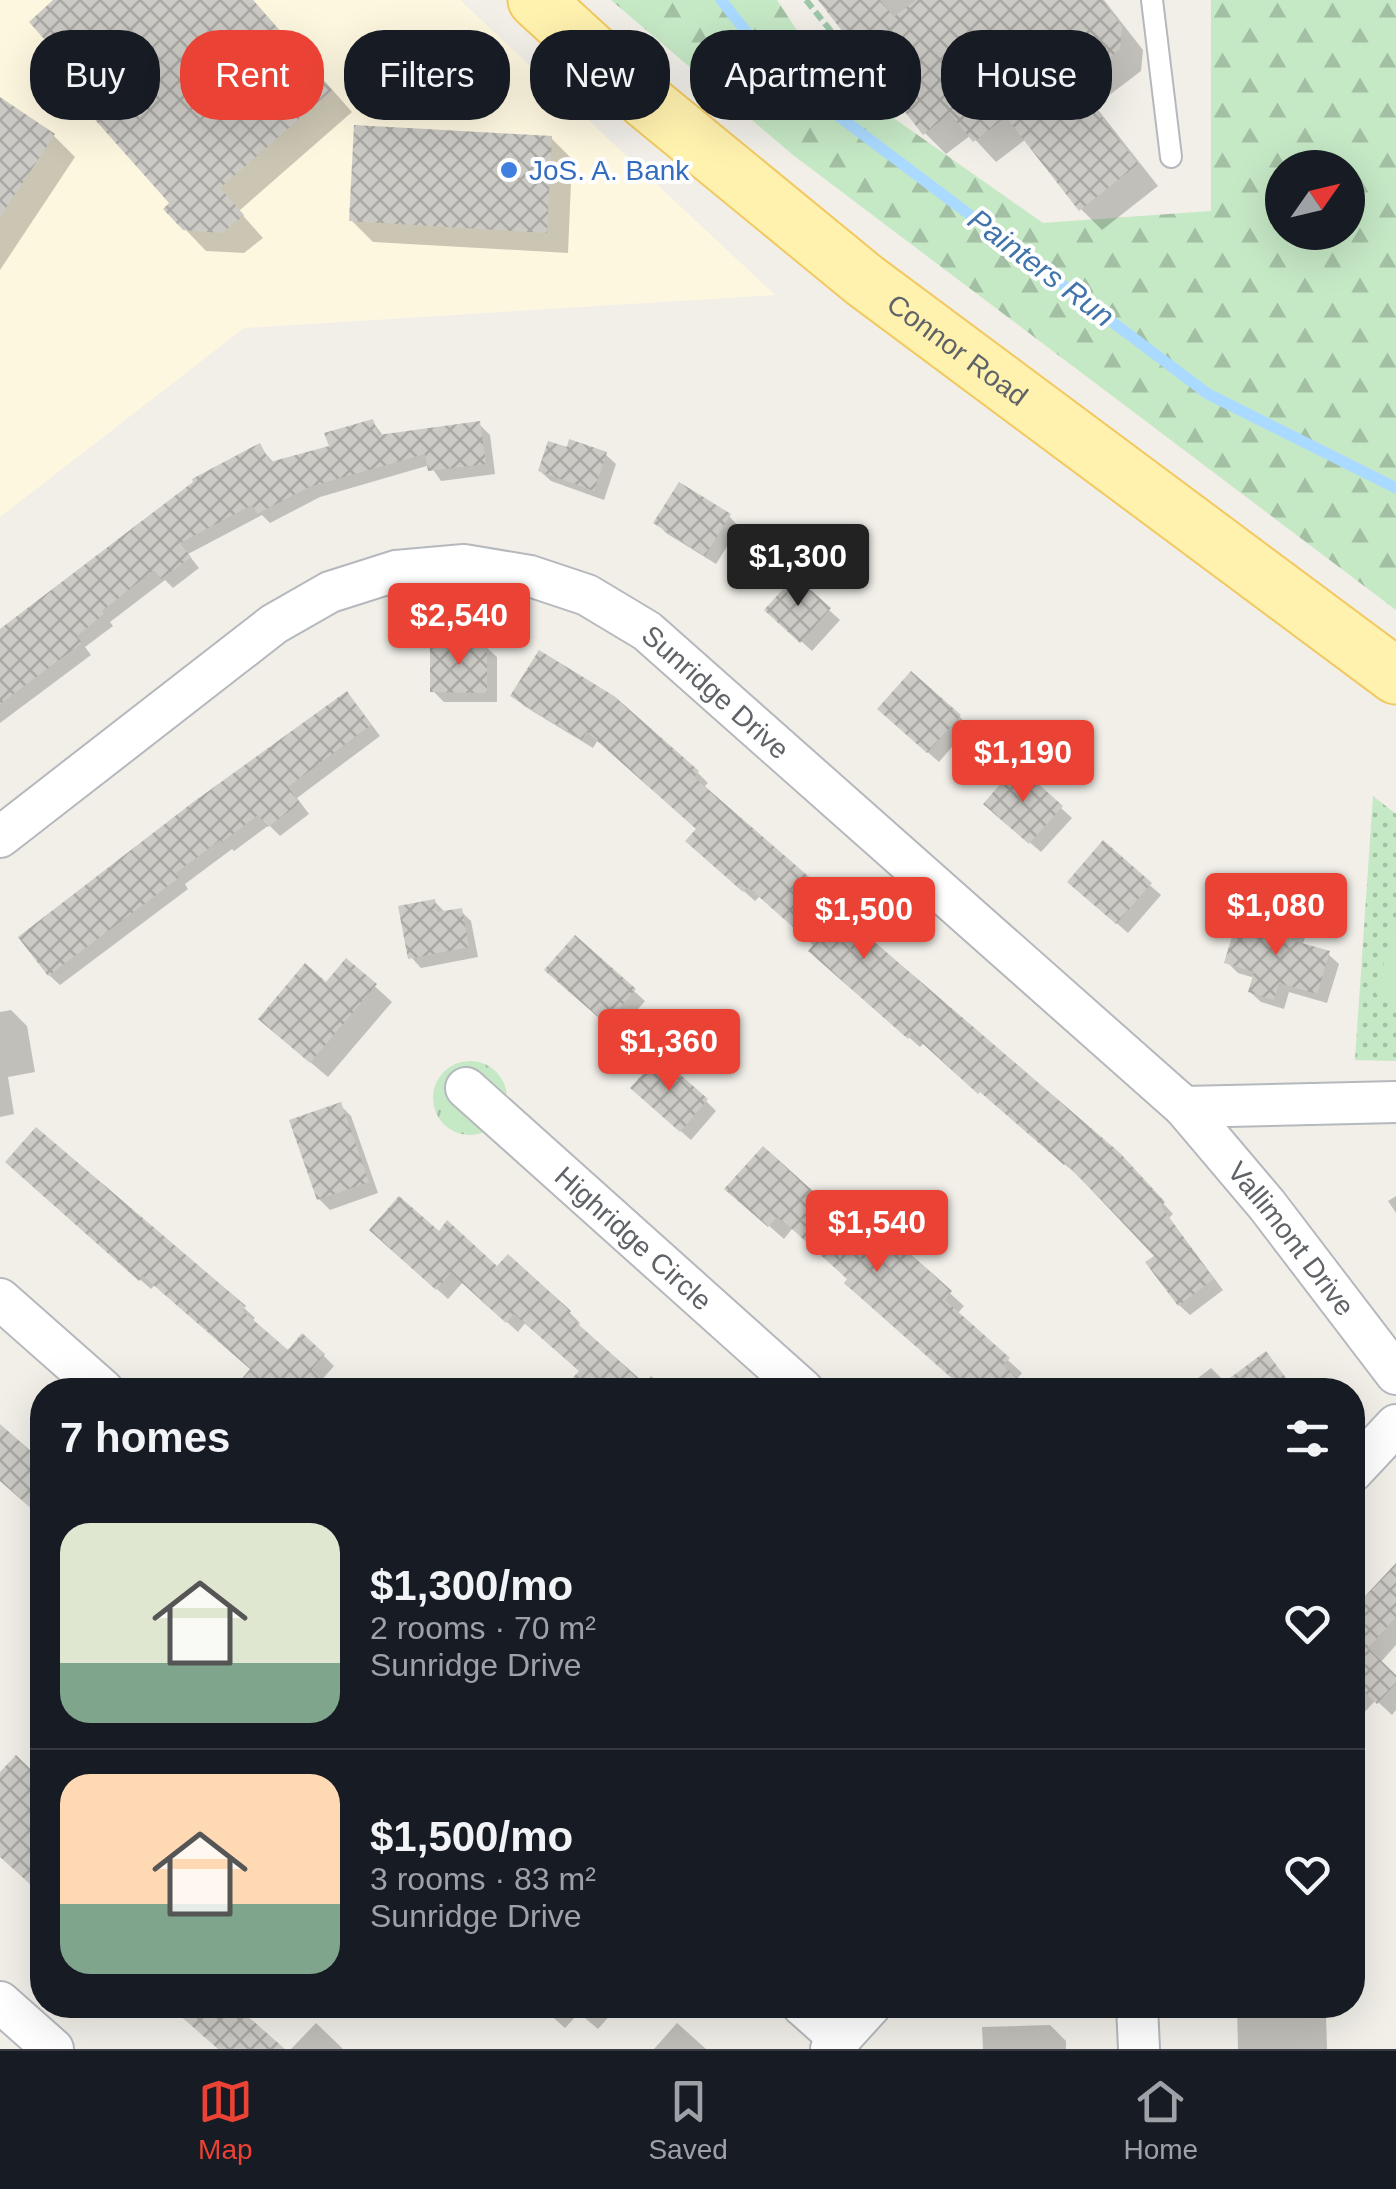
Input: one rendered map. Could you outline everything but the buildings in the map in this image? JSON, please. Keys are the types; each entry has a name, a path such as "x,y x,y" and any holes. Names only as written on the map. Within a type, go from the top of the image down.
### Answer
{"main road":[{"name":"Connor Road","path":"536,0 646,101 864,280 1396,676"}],"street":[{"name":"Sunridge Drive","path":"0,837 274,624 330,592 396,570 464,565 530,576 588,595 648,631 1184,1107"},
{"name":"Highridge Circle","path":"466,1088 790,1378"},
{"path":"1184,1107 1396,1102"},
{"name":"Vallimont Drive","path":"1184,1107 1267,1205 1396,1374"},
{"path":"0,1299 90,1378"},
{"path":"1365,1458 1396,1426"},
{"path":"0,2002 54,2049"},
{"path":"813,2018 836,2044 859,2018"},
{"path":"1138,2018 1139,2049"}],"lane":[{"path":"1152,0 1172,158"}],"path":[{"path":"806,0 830,30"}],"shaded area":[{"path":"0,0 460,0 492,30 344,30 344,120 510,120 510,47 530,66 530,120 588,120 775,295 244,328 0,517"}],"green space":[{"path":"611,0 777,0 797,30 690,30 690,67 670,50 670,30 646,30"},
{"path":"1211,0 1396,0 1396,610 752,120 896,120 1043,223 1211,211"},
{"path":"1373,796 1396,814 1396,1061 1355,1060"},
{"path":"1396,925 1396,1000 1376,994"},
{"path":"470,1061 496,1072 507,1098 496,1124 470,1135 444,1124 433,1098 444,1072"}],"waterway":[{"name":"Painters Run","path":"721,0 776,69 1208,394 1396,488"}],"place":[{"name":"JoS. A. Bank","path":"509,170"}]}
